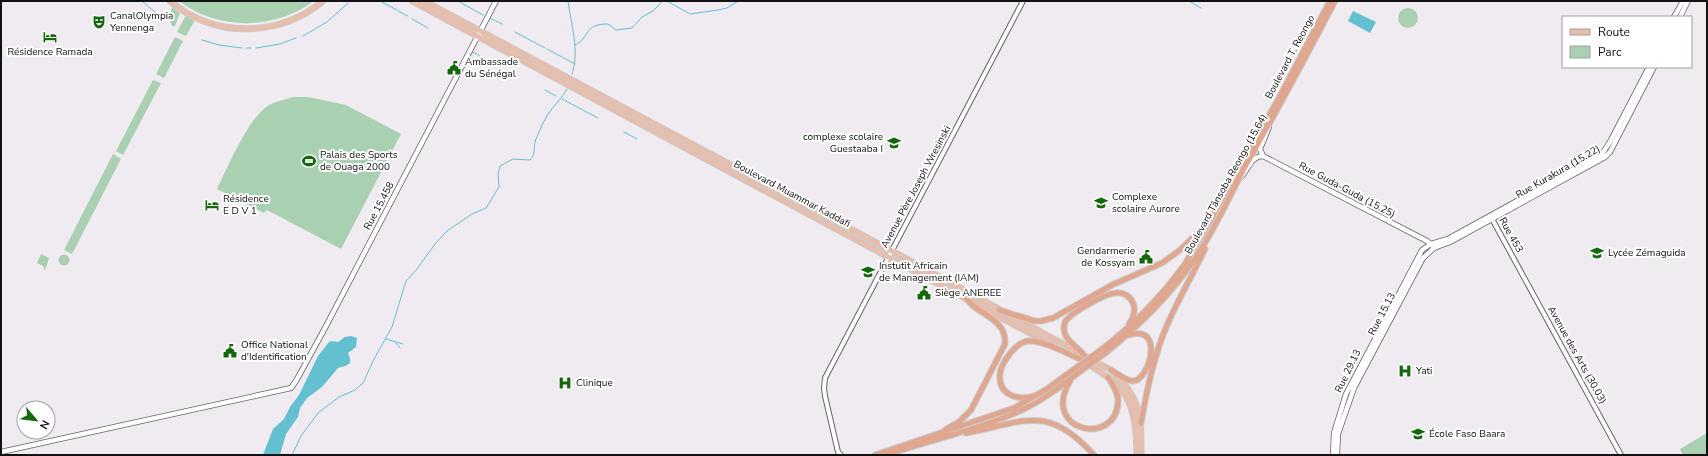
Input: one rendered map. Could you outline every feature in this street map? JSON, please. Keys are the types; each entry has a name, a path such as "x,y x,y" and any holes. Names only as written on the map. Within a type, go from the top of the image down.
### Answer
{"highway":[{"name":"Boulevard T. Reongo","path":"1080,369 1124,335 1179,273 1191,256 1279,98 1330,1"},
{"name":"Boulevard Tânsoba Reongo (15.64)","path":"1124,335 1157,306 1185,273 1215,226 1239,178 1335,1"},
{"path":"999,310 1035,321 1053,318 1112,285 1162,263 1180,250 1212,219"},
{"path":"1141,423 1155,358 1165,329 1215,226"},
{"path":"1084,355 1068,340 1064,334 1065,322 1073,314 1113,293 1124,294 1132,301 1134,313 1124,335"},
{"path":"938,436 959,422 971,410 1005,344 1005,334 1000,325 980,311 965,297"},
{"path":"1111,370 1131,381 1138,380 1144,375 1150,358 1151,342 1149,338 1143,335 1124,335"},
{"path":"1047,389 1038,394 1021,399 1008,394 1004,390 1001,383 1000,373 1007,358 1019,344 1028,341 1041,343 1080,359"},
{"path":"886,455 1002,413 1026,402 1080,369"},
{"path":"1080,369 1065,389 1063,397 1063,407 1066,416 1080,428 1089,430 1106,424 1116,411 1118,397 1108,377"},
{"path":"875,455 992,422 1027,407 1053,392 1074,376"},
{"path":"938,436 989,429 1019,421 1041,420 1070,432 1094,455"}],"main road":[{"path":"170,1 183,11 201,20 221,26 242,29 262,28 285,22 307,12 322,1"},
{"name":"Boulevard Muammar Kaddafi","path":"412,1 480,33"},
{"name":"Boulevard Muammar Kaddafi","path":"424,1 695,153 890,253 1111,370 1127,387 1138,409 1141,423"},
{"name":"Rue 15.458","path":"1,452 288,389 295,384 496,1"},
{"path":"1675,16 1683,1"},
{"path":"1680,16 1688,1"},
{"name":"Rue Kurakura (15.22)","path":"1492,217 1604,152 1648,68"},
{"name":"Rue Kurakura (15.22)","path":"1492,217 1605,157 1610,152 1653,68"},
{"path":"1239,178 1244,174 1254,159 1258,156 1263,156 1260,149 1270,123"},
{"name":"Rue Guda-Guda (15.25)","path":"1263,156 1433,246"},
{"name":"Rue 15.13","path":"1337,455 1338,434 1354,388 1423,258 1433,246 1492,217"},
{"name":"Rue 29.13","path":"1333,455 1334,433 1346,394 1418,257 1433,246"},
{"name":"Boulevard Muammar Kaddafi","path":"890,253 965,297 1080,359 1108,377 1121,389 1134,416 1137,429 1137,455"},
{"path":"1141,423 1141,455"}],"street":[{"name":"Avenue Père Joseph Wresinski","path":"839,454 825,396 824,383 831,366 1023,1"},
{"name":"Rue 453","path":"1492,217 1518,264"},
{"name":"Avenue des Arts (30.03)","path":"1518,264 1622,455"}],"green space":[{"path":"179,1 314,1 298,11 282,17 264,22 246,23 229,22 211,18 195,11"},
{"path":"172,7 180,13 175,26 171,24 170,18"},
{"path":"1408,8 1415,11 1418,18 1415,25 1408,28 1401,25 1398,18 1401,11"},
{"path":"186,15 195,20 186,36 177,32"},
{"path":"175,37 183,41 164,78 156,74"},
{"path":"153,80 161,83 123,155 116,151"},
{"name":"Palais des Sports de Ouaga 2000","path":"293,97 308,97 346,105 401,134 341,249 267,210 264,213 217,189 246,131 261,111 275,102"},
{"path":"113,154 121,159 72,254 64,250"},
{"path":"41,254 49,258 45,271 43,266 37,263"},
{"path":"62,255 66,255 68,256 68,264 62,265 59,262 59,258"},
{"path":"1707,433 1707,455 1683,455 1680,449"}],"water":[{"path":"1353,11 1376,22 1370,33 1348,21"},
{"path":"351,336 357,338 356,347 348,353 350,363 338,368 322,387 307,398 300,408 298,417 286,434 280,455 263,455 273,429 284,419 290,407 299,395 318,356 329,342 338,342 345,337"}],"waterway":[{"path":"142,1 165,21"},
{"path":"380,1 397,10"},
{"path":"458,1 483,15"},
{"path":"568,1 575,47 572,74"},
{"path":"575,45 580,42 595,26 608,24 616,30 632,28 642,17 653,11 663,1"},
{"path":"667,1 690,14 727,8 738,1"},
{"path":"1189,1 1201,8"},
{"path":"303,36 327,22 348,3"},
{"path":"398,11 408,16"},
{"path":"490,18 502,24"},
{"path":"412,19 428,28"},
{"path":"515,32 545,48"},
{"path":"256,48 280,44 296,38"},
{"path":"202,40 219,45 242,48"},
{"path":"246,48 251,48"},
{"path":"547,49 575,64"},
{"path":"472,52 477,54"},
{"path":"478,55 493,63"},
{"path":"495,64 500,67"},
{"path":"292,455 301,436 318,413 339,397 355,390 363,383 374,359 392,327 406,281 447,231 472,214 486,208 499,187 498,174 500,166 513,159 530,160 533,155 536,140 545,119 567,89"},
{"path":"545,90 556,96"},
{"path":"562,99 598,118"},
{"path":"624,132 637,139"},
{"path":"386,339 403,344"},
{"path":"396,343 400,348"}],"place":[{"name":"CanalOlympia Yennenga","path":"99,22"},
{"name":"Résidence Ramada","path":"50,37"},
{"name":"Ambassade du Sénégal","path":"454,68"},
{"name":"complexe scolaire Guestaaba I","path":"894,143"},
{"name":"Palais des Sports de Ouaga 2000","path":"309,161"},
{"name":"Complexe scolaire Aurore","path":"1101,203"},
{"name":"Résidence E D V 1","path":"212,205"},
{"name":"Lycée Zémaguida","path":"1597,253"},
{"name":"Gendarmerie de Kossyam","path":"1146,257"},
{"name":"Instutit Africain de Management (IAM)","path":"868,272"},
{"name":"Siège ANEREE","path":"924,293"},
{"name":"Office National d'Identification","path":"230,351"},
{"name":"Yati","path":"1405,371"},
{"name":"Clinique","path":"565,383"},
{"name":"École Faso Baara","path":"1418,434"}]}
